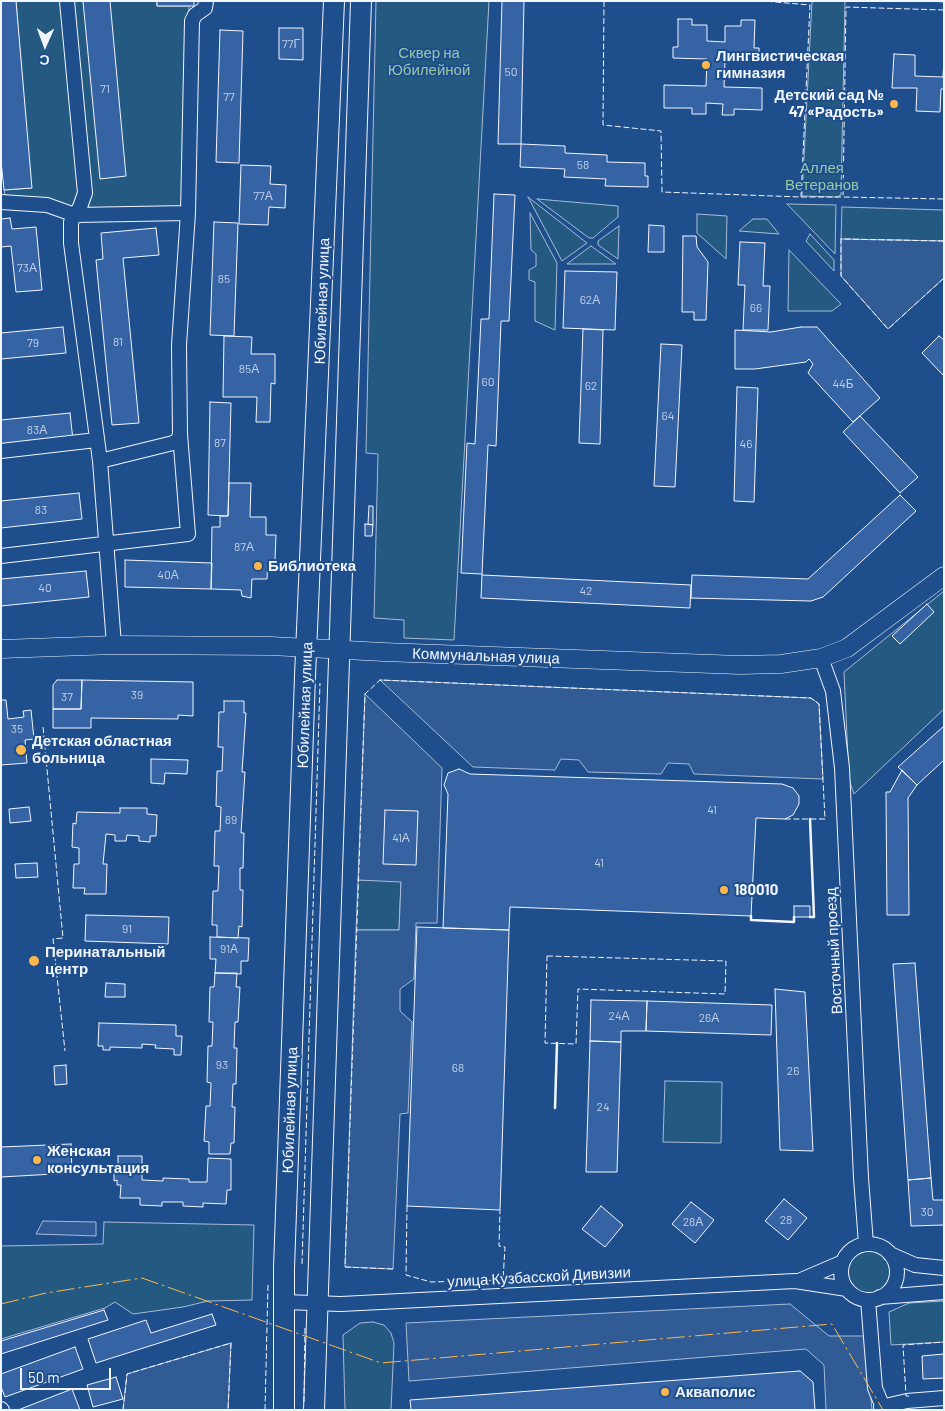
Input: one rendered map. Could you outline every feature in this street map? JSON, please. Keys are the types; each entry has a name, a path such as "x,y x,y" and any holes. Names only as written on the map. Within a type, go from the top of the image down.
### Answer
{"highway":[{"name":"Юбилейная улица","path":"284,1410 284,1302 307,647 334,1"},
{"name":"Юбилейная улица","path":"314,1410 316,1304 361,1"}],"main road":[{"name":"Коммунальная улица","path":"1,649 114,645 307,647 740,665 781,664 821,658 839,652 856,642 944,576"}],"street":[{"path":"67,1 85,193 80,207 71,222 71,243 100,461 114,645"},
{"path":"1,556 188,534 180,434 179,345 188,213 192,21 195,15 205,8 206,1"},
{"path":"1,202 47,205 75,215 188,213"},
{"path":"100,461 173,444 178,440 180,434"},
{"path":"1,451 96,440"},
{"name":"Восточный проезд","path":"821,658 833,691 842,768 861,1178 866,1244"},
{"path":"866,1244 875,1245 915,1265 944,1268"},
{"name":"улица Кузбасской Дивизии","path":"795,1281 823,1272 843,1262 850,1251 866,1244"},
{"path":"874,1298 892,1288 896,1270 890,1254"},
{"path":"843,1262 841,1274 847,1289"},
{"name":"улица Кузбасской Дивизии","path":"284,1302 316,1304 795,1281 847,1289 853,1295 874,1298"},
{"path":"874,1298 944,1292"},
{"path":"874,1298 876,1388 882,1409 907,1401 944,1398"}],"green space":[{"path":"16,1 157,1 157,6 189,6 188,201 180,207 72,209 51,200 5,195 4,190 31,188"},
{"name":"Сквер на Юбилейной","path":"376,1 489,1 454,640 404,638 404,620 374,618 378,454 366,453"},
{"name":"Аллея Ветеранов","path":"812,1 845,1 841,195 837,197 802,196"},
{"path":"528,197 587,243 562,261"},
{"path":"537,199 618,206 618,217 593,238 589,238"},
{"path":"787,204 836,205 835,254"},
{"path":"842,207 944,210 944,241 841,239"},
{"path":"530,213 557,263 555,330 535,321 535,282 529,280 529,270 536,266 536,254 531,250"},
{"path":"697,214 727,216 726,259 697,233"},
{"path":"753,219 767,219 779,234 739,231"},
{"path":"619,226 618,259 598,245 598,241"},
{"path":"810,234 834,260 834,271 806,241"},
{"path":"591,246 616,264 567,264"},
{"path":"789,250 841,304 832,311 788,311"},
{"path":"944,591 944,709 854,794 849,780 844,672"},
{"path":"358,880 401,881 399,930 356,930"},
{"path":"665,1081 722,1082 721,1143 663,1142"},
{"path":"104,1222 254,1225 252,1300 208,1301 183,1307 133,1314 115,1302 105,1308 1,1339 1,1246 103,1244"},
{"path":"869,1251 884,1257 890,1272 884,1287 869,1293 854,1287 848,1272 854,1257"},
{"path":"944,1301 944,1342 891,1345 889,1312 909,1303"},
{"path":"373,1322 384,1325 391,1333 394,1343 391,1410 345,1410 343,1335 360,1323"}],"shaded area":[{"path":"841,239 944,241 944,278 888,329 841,276"},
{"path":"380,680 811,698 819,704 823,779 694,774 689,764 668,763 661,774 588,772 579,760 561,759 555,770 473,767"},
{"path":"365,694 442,768 437,923 416,923 414,979 400,989 400,1011 412,1022 408,1113 400,1114 393,1269 345,1267 356,930 399,930 401,882 358,880"},
{"path":"43,1221 96,1222 96,1236 36,1234"},
{"path":"790,1304 829,1336 865,1336 872,1410 826,1410 824,1365 806,1349 409,1381 406,1323"},
{"path":"231,1343 228,1410 123,1410 127,1374"}],"building":[{"path":"1,1 16,1 32,188 4,190 1,161"},
{"path":"83,1 110,1 126,176 100,179"},
{"path":"157,1 194,1 194,6 157,6"},
{"path":"502,1 524,1 521,144 498,144"},
{"path":"678,19 692,19 692,25 707,25 707,41 725,42 725,26 741,26 741,20 755,20 754,48 759,48 759,60 725,60 724,87 762,88 762,110 734,109 734,115 722,115 723,104 706,103 706,114 692,114 692,108 664,108 664,85 706,86 707,59 673,58 673,47 678,47"},
{"path":"279,28 303,28 303,60 279,59"},
{"path":"220,30 243,31 239,163 216,162"},
{"path":"894,54 915,55 915,76 943,77 944,58 944,89 941,89 940,112 916,111 917,88 892,88"},
{"path":"521,144 565,146 565,153 607,155 607,162 645,163 645,176 648,176 648,187 605,186 606,179 564,177 565,169 520,167"},
{"path":"241,165 271,166 270,184 286,185 285,208 269,207 268,225 239,224"},
{"path":"494,194 515,195 509,321 501,321 496,446 488,445 482,574 461,573 467,443 475,444 481,319 489,319"},
{"path":"10,218 12,229 36,227 42,290 16,292 11,246 1,247 1,219"},
{"path":"214,222 238,223 234,336 210,335"},
{"path":"649,225 664,226 664,252 648,252"},
{"path":"156,228 159,255 123,258 139,423 112,425 96,260 103,259 101,233"},
{"path":"683,236 696,236 697,247 708,262 706,320 694,320 694,312 682,312"},
{"path":"740,242 765,243 763,286 770,286 768,330 743,330 745,285 738,285"},
{"path":"565,271 617,272 615,330 563,328"},
{"path":"63,327 66,353 1,359 1,333"},
{"path":"801,327 817,327 880,398 853,422 808,373 813,364 809,359 806,362 755,369 735,369 735,330 771,332"},
{"path":"583,329 603,330 600,444 579,443"},
{"path":"224,336 252,337 251,354 275,354 275,384 271,383 270,422 256,422 257,397 223,397"},
{"path":"939,336 944,340 944,376 922,353"},
{"path":"661,344 682,345 675,487 654,486"},
{"path":"737,387 758,388 754,502 734,501"},
{"path":"210,402 231,403 228,516 208,515"},
{"path":"70,413 73,440 1,447 1,420"},
{"path":"860,416 918,477 900,493 843,432"},
{"path":"229,483 251,483 250,517 266,517 266,535 276,535 275,560 268,560 267,579 252,579 251,598 242,596 241,590 211,589 212,527 220,527 220,516 228,516"},
{"path":"79,493 82,519 1,528 1,501"},
{"path":"900,495 916,511 823,597 811,601 691,598 692,575 808,579"},
{"path":"369,506 373,506 373,525 368,524"},
{"path":"365,524 373,525 372,536 365,536"},
{"path":"125,560 212,563 211,589 125,587"},
{"path":"86,571 89,597 1,606 1,579"},
{"path":"482,575 691,585 690,608 481,598"},
{"path":"927,604 934,612 900,644 892,636"},
{"path":"57,680 82,680 81,709 53,709 53,685"},
{"path":"82,680 193,682 193,716 178,715 178,719 91,718 91,728 53,728 53,709 81,709"},
{"name":"Детская областная больница","path":"1,700 6,700 8,719 24,717 23,711 31,710 34,739 25,740 27,763 1,765"},
{"path":"224,701 244,701 244,713 246,713 242,772 245,772 241,833 244,833 243,868 240,868 240,890 243,890 242,927 239,926 238,938 217,937 217,925 212,925 213,891 218,891 219,866 214,866 215,831 220,831 221,807 216,806 217,771 222,771 223,747 218,747 219,712 224,712"},
{"path":"944,726 944,760 917,785 898,767"},
{"path":"151,759 188,760 187,774 165,773 164,784 151,783"},
{"path":"459,769 470,774 782,784 793,788 799,796 799,804 793,815 785,819 756,818 751,916 510,907 509,930 443,928 448,794 444,785 448,773"},
{"path":"902,770 917,785 908,798 909,915 887,915 886,792 890,792"},
{"path":"29,807 31,821 10,823 9,809"},
{"path":"120,808 147,808 147,814 157,815 156,836 150,836 150,842 139,841 139,836 127,835 126,841 115,841 115,835 106,834 103,864 107,864 106,894 84,894 85,888 73,888 74,864 79,864 79,848 72,847 73,823 76,824 77,812 120,813"},
{"path":"385,810 418,811 416,865 383,864"},
{"path":"37,863 38,877 16,878 15,864"},
{"path":"794,906 810,906 810,917 794,917"},
{"path":"86,915 169,917 168,944 85,941"},
{"path":"417,927 509,930 500,1210 407,1206"},
{"path":"210,937 249,938 248,961 241,961 241,974 215,973 216,959 210,959"},
{"path":"915,963 931,1178 908,1180 893,964"},
{"path":"215,973 237,973 236,987 240,987 238,1022 235,1022 234,1048 237,1048 236,1084 233,1084 232,1107 235,1107 234,1143 231,1143 230,1154 209,1154 209,1142 204,1141 206,1106 210,1106 211,1083 207,1082 208,1046 212,1046 213,1022 209,1022 210,987 214,987"},
{"path":"106,983 125,984 125,997 105,997"},
{"path":"775,989 805,992 813,1151 780,1150"},
{"path":"591,1000 647,1001 646,1031 621,1031 621,1042 590,1041"},
{"path":"647,1001 772,1005 771,1035 646,1031"},
{"path":"99,1023 176,1025 176,1036 182,1036 181,1055 174,1055 174,1049 155,1048 156,1045 142,1044 142,1048 110,1047 110,1050 103,1050 103,1046 98,1046"},
{"path":"590,1041 621,1042 617,1172 586,1172"},
{"path":"66,1065 67,1084 55,1085 54,1066"},
{"name":"Женская консультация","path":"71,1144 72,1173 1,1177 1,1147"},
{"path":"118,1156 142,1156 142,1180 163,1181 163,1178 189,1179 189,1182 207,1182 208,1158 231,1159 231,1190 227,1190 226,1204 203,1203 203,1207 183,1206 183,1202 162,1202 162,1206 140,1205 140,1198 120,1198 121,1185 117,1185 117,1180 114,1181 114,1166 118,1167"},
{"path":"931,1178 933,1200 944,1200 944,1225 911,1226 908,1180"},
{"path":"784,1199 807,1218 788,1240 765,1221"},
{"path":"691,1202 714,1220 695,1243 672,1224"},
{"path":"601,1206 623,1225 605,1247 582,1229"},
{"path":"104,1310 108,1320 1,1354 1,1341"},
{"path":"212,1314 216,1325 96,1363 88,1339 146,1320 151,1333"},
{"path":"75,1347 83,1369 5,1397 1,1387 1,1374"},
{"path":"944,1354 944,1378 923,1379 922,1356"},
{"name":"Акваполис","path":"800,1371 813,1382 815,1410 411,1410 410,1400"},
{"path":"116,1377 123,1399 93,1407 87,1385"},
{"path":"72,1389 80,1410 18,1410"}],"fence":[{"path":"604,1 603,125 661,131 662,192 801,197 810,5 764,1"},
{"path":"928,1 944,2"},
{"path":"944,10 846,7 843,197 944,199"},
{"path":"801,197 843,197"},
{"path":"944,241 841,239 841,276 888,329 944,278"},
{"path":"393,1269 345,1267 365,694 380,680 811,698 819,704 825,819 785,819"},
{"path":"302,1264 320,683"},
{"path":"43,727 63,938 53,939 65,1051"},
{"path":"547,956 726,961 725,994 578,989 576,1044 545,1043 547,956"},
{"path":"407,1206 406,1275 431,1282 503,1280 505,1247 499,1246 500,1210"},
{"path":"265,1410 268,1284"},
{"path":"304,1402 305,1327"},
{"path":"909,1396 906,1396 903,1345 944,1342"},
{"path":"123,1410 127,1374 231,1343 228,1410"}],"wall":[{"path":"810,819 814,917 810,917"},
{"path":"751,916 751,920 794,922 794,917"},
{"path":"555,1108 557,1043"}],"power":[{"path":"1,1304 46,1293 142,1278 381,1363 832,1324 883,1410"}],"place":[{"name":"Лингвистическая гимназия","path":"706,65"},
{"name":"Детский сад № 47 «Радость»","path":"894,104"},
{"name":"Библиотека","path":"258,566"},
{"name":"Детская областная больница","path":"21,750"},
{"name":"180010","path":"724,890"},
{"name":"Перинатальный центр","path":"34,961"},
{"name":"Женская консультация","path":"37,1160"},
{"name":"Акваполис","path":"665,1392"}]}
